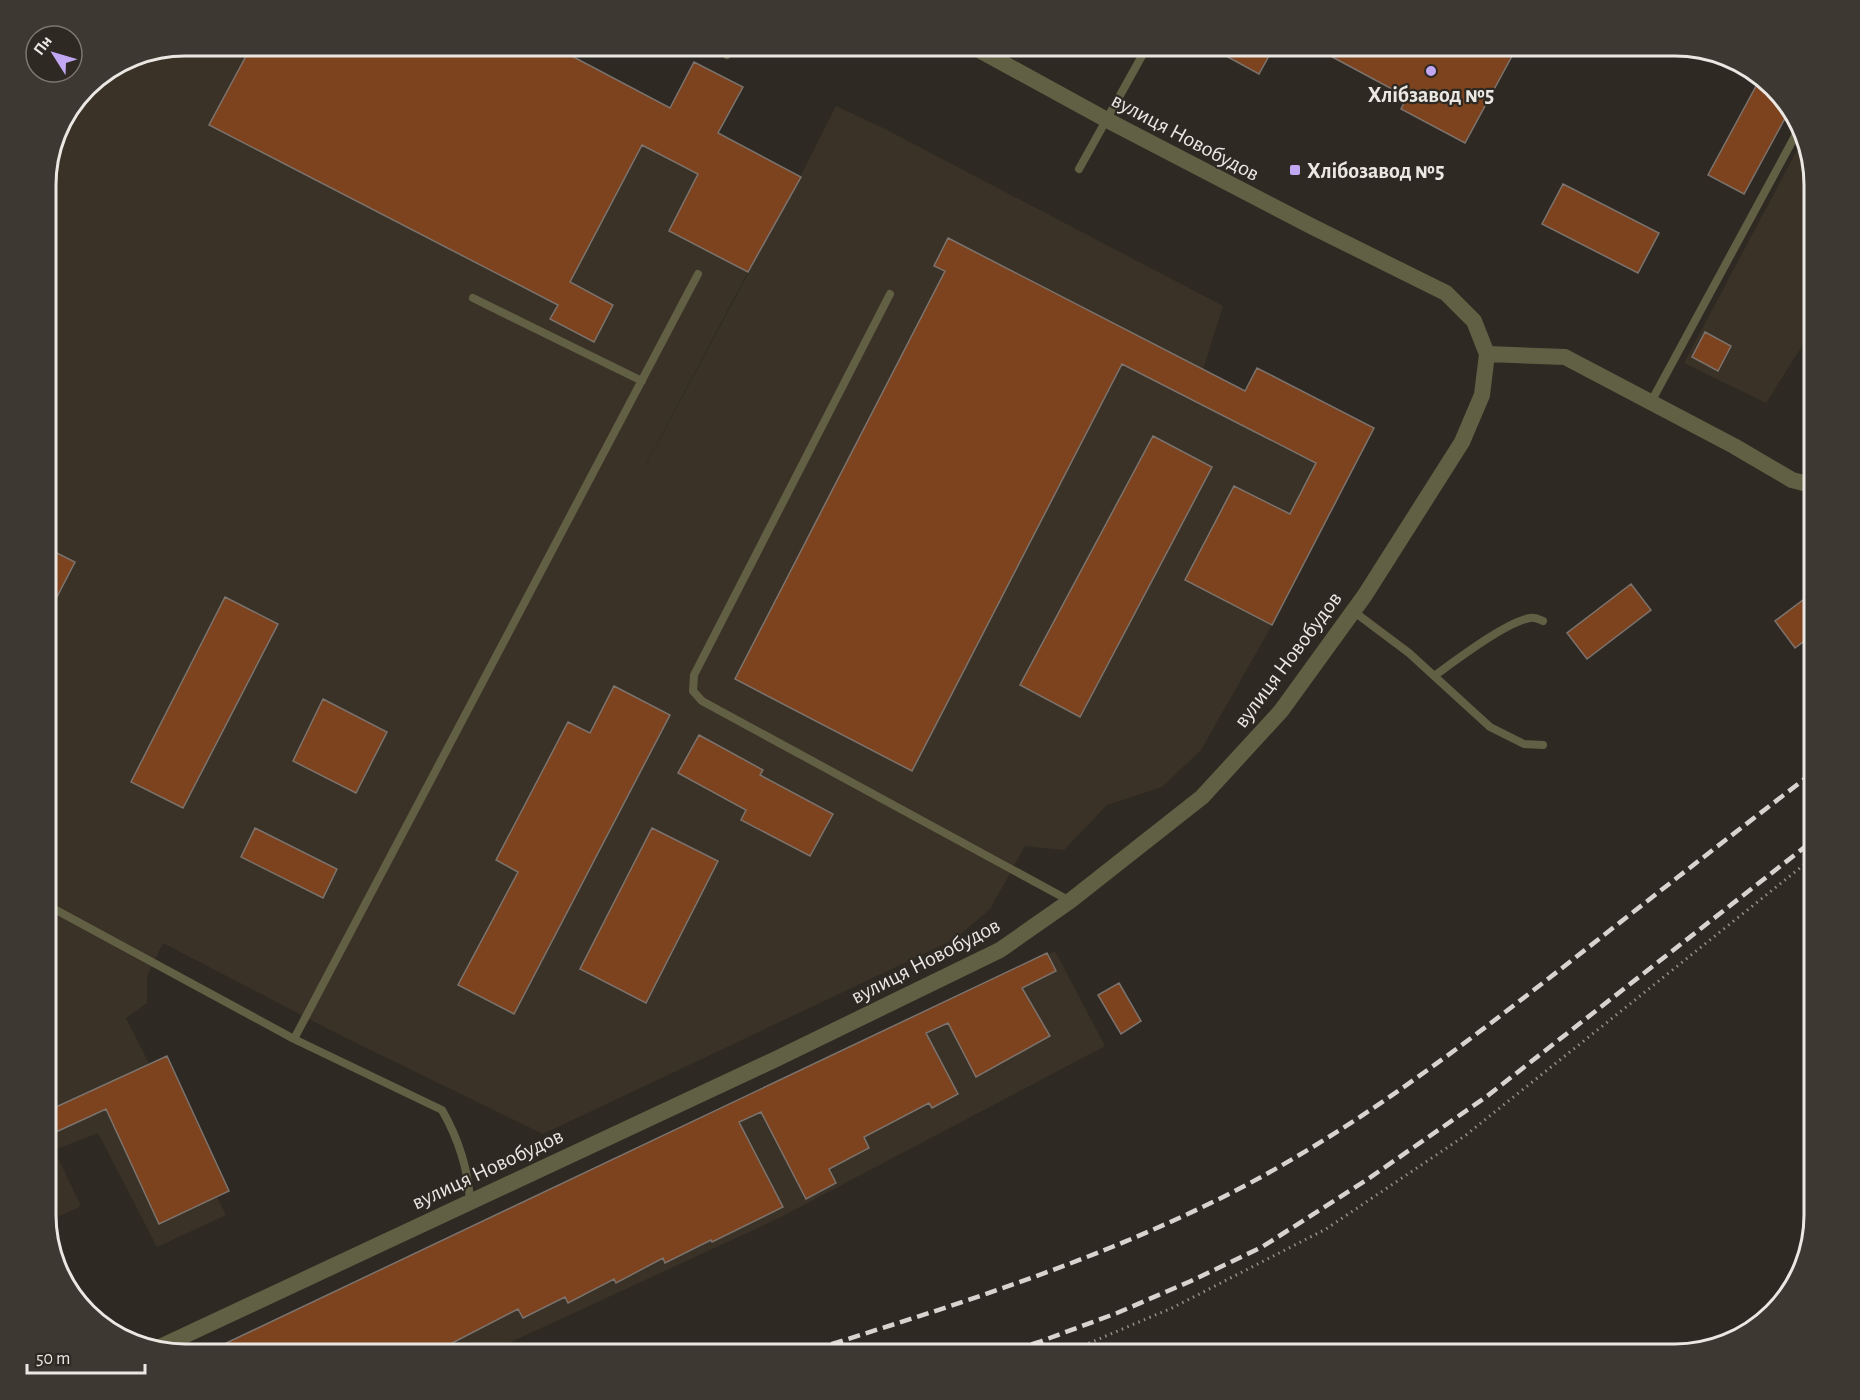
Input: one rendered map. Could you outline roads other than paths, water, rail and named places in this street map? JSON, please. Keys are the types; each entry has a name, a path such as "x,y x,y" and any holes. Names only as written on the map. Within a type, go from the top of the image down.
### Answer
{"street":[{"name":"вулиця Новобудов","path":"168,1343 470,1200 774,1060 1000,950 1071,901 1202,796 1281,711 1353,611 1462,442 1482,394 1487,354 1474,321 1446,293 1107,120 990,56"},
{"path":"1487,354 1565,357 1734,446 1792,480 1804,483"}],"lane":[{"path":"1079,169 1142,56"},
{"path":"1651,402 1795,136"},
{"path":"294,1039 698,274"},
{"path":"890,294 694,675 693,691 702,701 1071,901"},
{"path":"473,298 642,381"},
{"path":"1353,611 1410,653 1490,727 1524,744 1543,745"},
{"path":"1434,676 1503,630 1527,618 1534,617 1543,621"},
{"path":"56,910 294,1039 442,1110 461,1151 469,1178 470,1200"}],"railway":[{"path":"828,1345 1015,1284 1123,1243 1227,1195 1318,1144 1447,1056 1804,780"},
{"path":"1029,1345 1117,1313 1262,1247 1365,1181 1486,1097 1804,848"}],"place":[{"name":"Хлібзавод №5","path":"1431,71"},
{"name":"Хлібозавод №5","path":"1295,170"}]}
